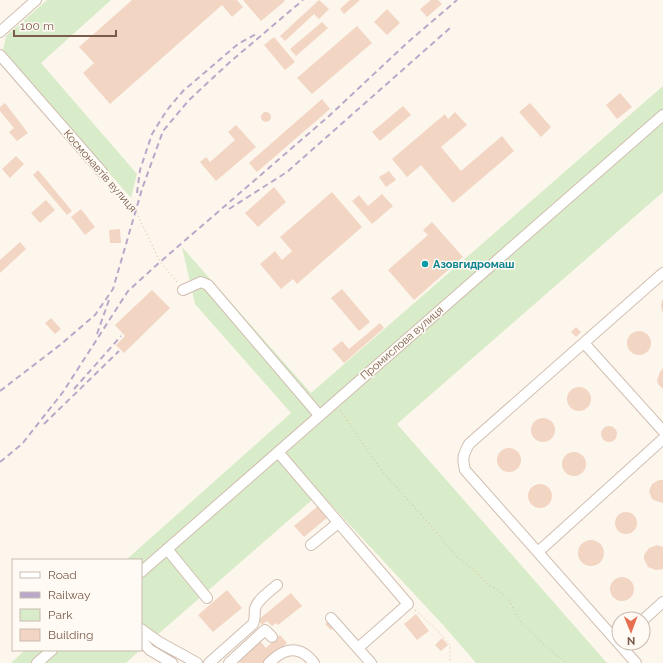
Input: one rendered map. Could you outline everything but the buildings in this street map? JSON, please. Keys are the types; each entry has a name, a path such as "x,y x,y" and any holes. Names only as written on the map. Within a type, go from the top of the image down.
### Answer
{"street":[{"path":"0,32 36,0"},
{"name":"Космонавтів вулиця","path":"0,56 102,172"},
{"name":"Промислова вулиця","path":"142,571 663,114"},
{"path":"611,633 466,470 463,461 463,453 469,444 663,273"},
{"path":"183,290 201,282 208,285 319,415"},
{"path":"584,343 663,432"},
{"path":"538,552 663,439"},
{"path":"278,452 408,604 358,648"},
{"path":"311,546 338,523"},
{"path":"167,549 207,598"},
{"path":"209,663 253,624 256,618 255,609 258,603 277,586"},
{"path":"651,613 663,602"},
{"path":"331,618 371,663"},
{"path":"142,629 159,642 197,663"},
{"path":"229,663 265,630 272,637"},
{"path":"142,641 150,650 172,663"},
{"path":"270,663 283,652 295,649 303,652 314,663"},
{"path":"38,663 51,651"},
{"path":"626,651 636,663"}],"path":[{"name":"Космонавтів вулиця","path":"102,172 136,211 160,262 183,290"},
{"path":"334,402 381,470 433,528 445,544 458,558 476,570 488,585 498,590 509,600 519,620 549,649 567,663"},
{"path":"408,604 450,645 450,663"}],"green space":[{"path":"47,0 111,0 41,63 137,174 131,198 3,51 6,36"},
{"path":"663,86 663,192 397,424 607,663 476,663 444,626 320,493 142,648 142,559 127,559 291,413 195,304 182,247 311,393"},
{"path":"24,651 139,651 126,663 11,663"}],"railway":[{"path":"0,391 60,345 95,315 113,289 142,189 163,131 189,100 230,62 303,0"},
{"path":"0,462 22,444 63,392 128,291 329,116 407,43 457,0"},
{"path":"229,209 287,172 450,28"},
{"path":"137,193 140,170 152,134 167,110 183,91 238,44 258,33"},
{"path":"97,334 109,300"},
{"path":"74,389 121,336"},
{"path":"44,424 119,351"}],"place":[{"name":"Азовгидромаш","path":"425,264"}]}
